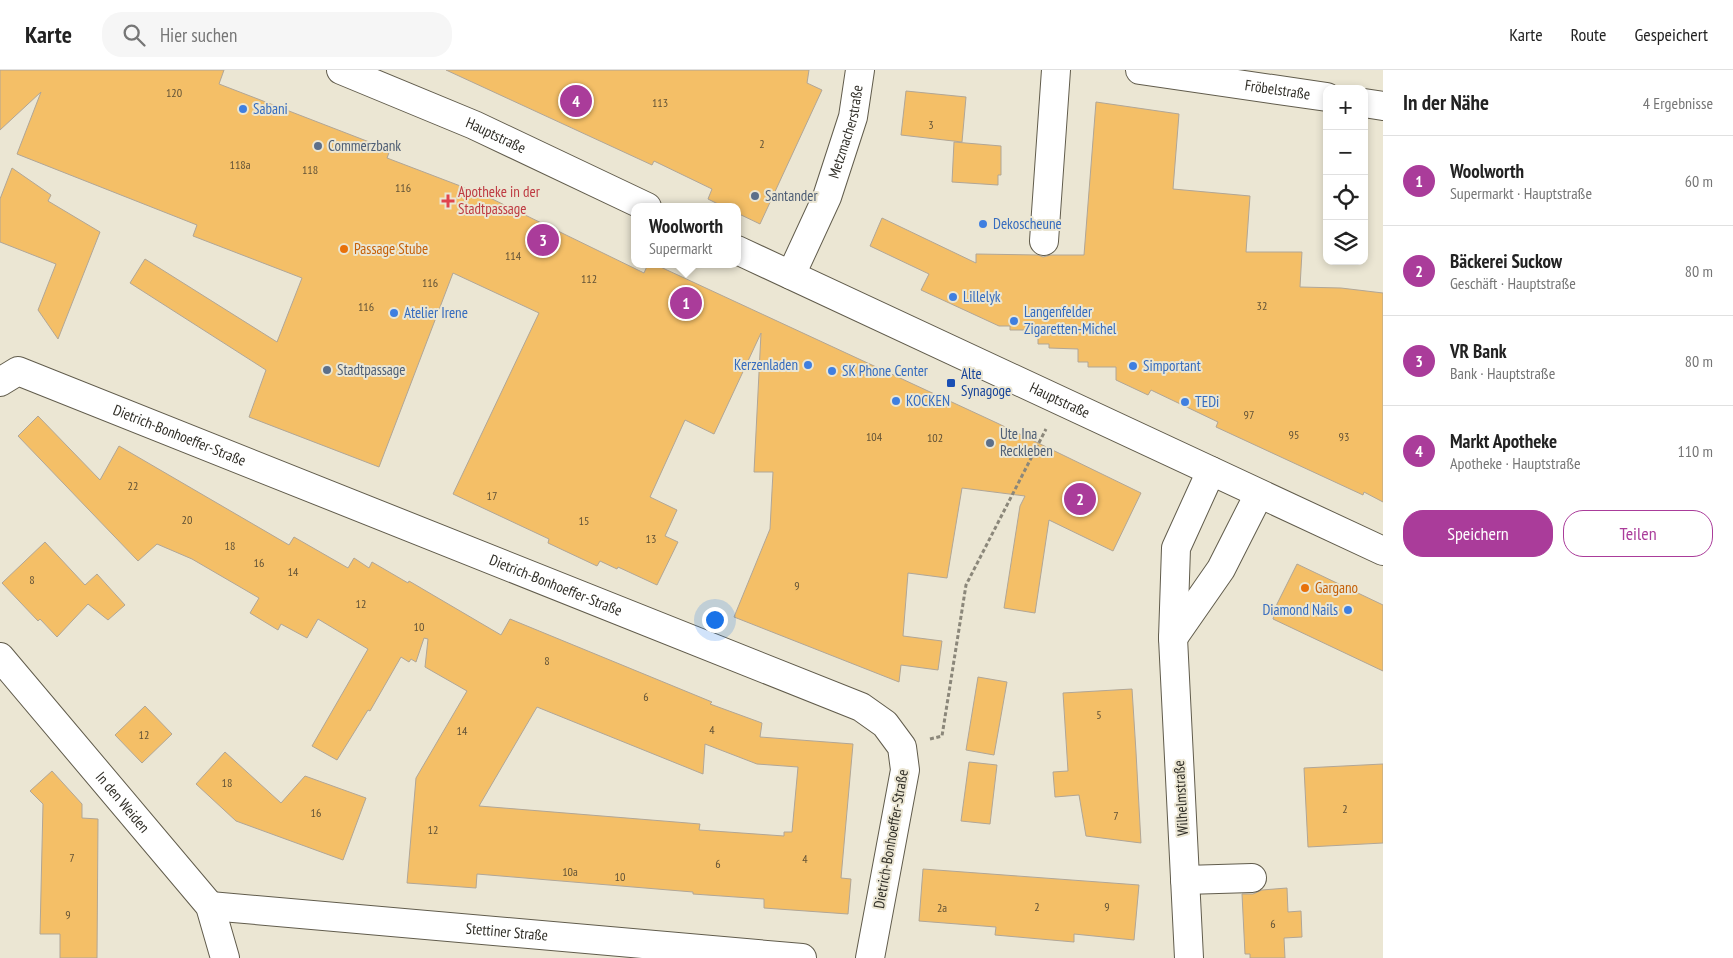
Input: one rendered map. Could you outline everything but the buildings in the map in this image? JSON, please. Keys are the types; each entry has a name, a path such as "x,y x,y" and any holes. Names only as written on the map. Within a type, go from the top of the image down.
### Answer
{"street":[{"name":"Hauptstraße","path":"341,70 474,125 638,203"},
{"name":"Metzmacherstraße","path":"790,275 827,197 853,117 860,70"},
{"path":"1044,241 1056,70"},
{"name":"Fröbelstraße","path":"1140,70 1323,96"},
{"path":"1368,104 1383,106"},
{"name":"Hauptstraße","path":"741,252 1383,551"},
{"name":"Dietrich-Bonhoeffer-Straße","path":"0,382 18,371 861,707 885,724 902,747 905,770 870,958"},
{"name":"Wilhelmstraße","path":"1190,958 1173,638 1176,548 1211,471"},
{"path":"1173,638 1221,569 1259,494"},
{"name":"In den Weiden","path":"0,657 210,906 225,958"},
{"path":"1185,880 1252,878"},
{"name":"Stettiner Straße","path":"210,906 802,958"}],"path":[{"path":"902,747 942,736 966,585 1060,402"}],"place":[{"name":"Markt Apotheke","path":"576,101"},
{"name":"Sabani","path":"243,109"},
{"name":"Commerzbank","path":"318,146"},
{"name":"Santander","path":"755,196"},
{"name":"Apotheke in der Stadtpassage","path":"448,201"},
{"name":"Dekoscheune","path":"983,224"},
{"name":"VR Bank","path":"543,240"},
{"name":"Passage Stube","path":"344,249"},
{"name":"Lillelyk","path":"953,297"},
{"name":"Woolworth","path":"686,303"},
{"name":"Atelier Irene","path":"394,313"},
{"name":"Langenfelder Zigaretten-Michel","path":"1014,321"},
{"name":"Kerzenladen","path":"808,365"},
{"name":"Simportant","path":"1133,366"},
{"name":"Stadtpassage","path":"327,370"},
{"name":"SK Phone Center","path":"832,371"},
{"name":"Alte Synagoge","path":"951,383"},
{"name":"KOCKEN","path":"896,401"},
{"name":"TEDi","path":"1185,402"},
{"name":"Ute Ina Reckleben","path":"990,443"},
{"name":"Bäckerei Suckow","path":"1080,499"},
{"name":"Gargano","path":"1305,588"},
{"name":"Diamond Nails","path":"1348,610"}]}
